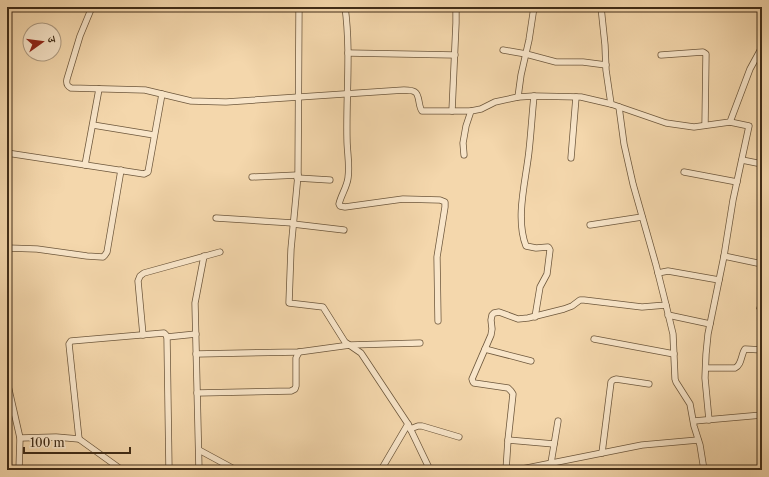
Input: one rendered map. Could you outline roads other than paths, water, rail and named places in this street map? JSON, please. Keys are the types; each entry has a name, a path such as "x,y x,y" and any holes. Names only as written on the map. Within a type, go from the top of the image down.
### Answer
{"street":[{"path":"92,7 80,36 66,83 72,88 145,90 191,101 226,102 404,90 414,91 417,94 420,109 422,111 471,111 481,109 495,102 518,97 581,97 611,104 666,123 694,127 730,122 749,126 710,324 706,354 705,378 709,420"},
{"path":"299,7 298,177 291,249 289,303 323,307 345,342 361,353 409,427 430,470"},
{"path":"345,7 348,27 348,179 339,204 340,206 345,207 407,198 440,200 445,202 437,257 438,321"},
{"path":"452,111 456,7"},
{"path":"518,97 534,7"},
{"path":"601,7 606,45 606,70 611,104"},
{"path":"730,122 750,69 762,47"},
{"path":"503,50 556,62 583,62 606,65"},
{"path":"660,56 705,52 705,125"},
{"path":"348,53 455,55"},
{"path":"85,165 99,89"},
{"path":"7,153 144,174 148,172 162,94"},
{"path":"534,96 521,217 526,246 550,248 547,274 540,287 535,316"},
{"path":"571,158 576,97"},
{"path":"619,107 624,144 673,334 675,379 690,404 704,470"},
{"path":"464,156 463,143 466,126 471,111"},
{"path":"93,125 154,135"},
{"path":"742,160 762,164"},
{"path":"7,248 37,249 103,257 107,252 121,170"},
{"path":"684,172 737,182"},
{"path":"252,177 298,177 330,180"},
{"path":"590,225 642,217"},
{"path":"216,218 293,224 344,230"},
{"path":"143,335 138,281 140,276 144,272 220,252"},
{"path":"199,470 195,303 204,256"},
{"path":"724,256 762,264"},
{"path":"658,273 668,271 719,280"},
{"path":"506,470 513,394 508,388 474,383 472,379 491,335 492,315 499,312 518,319 528,318 564,309 572,306 580,300 642,307 666,305"},
{"path":"668,315 710,324"},
{"path":"79,439 69,344 72,341 164,333 167,337 169,470"},
{"path":"167,337 196,334"},
{"path":"594,339 674,354"},
{"path":"196,354 299,352 350,345 420,343"},
{"path":"485,349 531,361"},
{"path":"706,368 735,368 740,364 743,350 762,350"},
{"path":"197,393 291,391 295,389 296,386 296,358 299,352"},
{"path":"602,453 611,382 616,379 649,384"},
{"path":"7,381 20,438 19,470"},
{"path":"694,421 762,415"},
{"path":"551,463 558,421"},
{"path":"409,427 422,426 459,437"},
{"path":"381,470 409,427"},
{"path":"20,438 56,437 79,439 122,470"},
{"path":"508,440 554,444"},
{"path":"517,470 642,446 698,440"},
{"path":"199,450 236,470"}],"waterway":[{"path":"759,7 762,10"}]}
